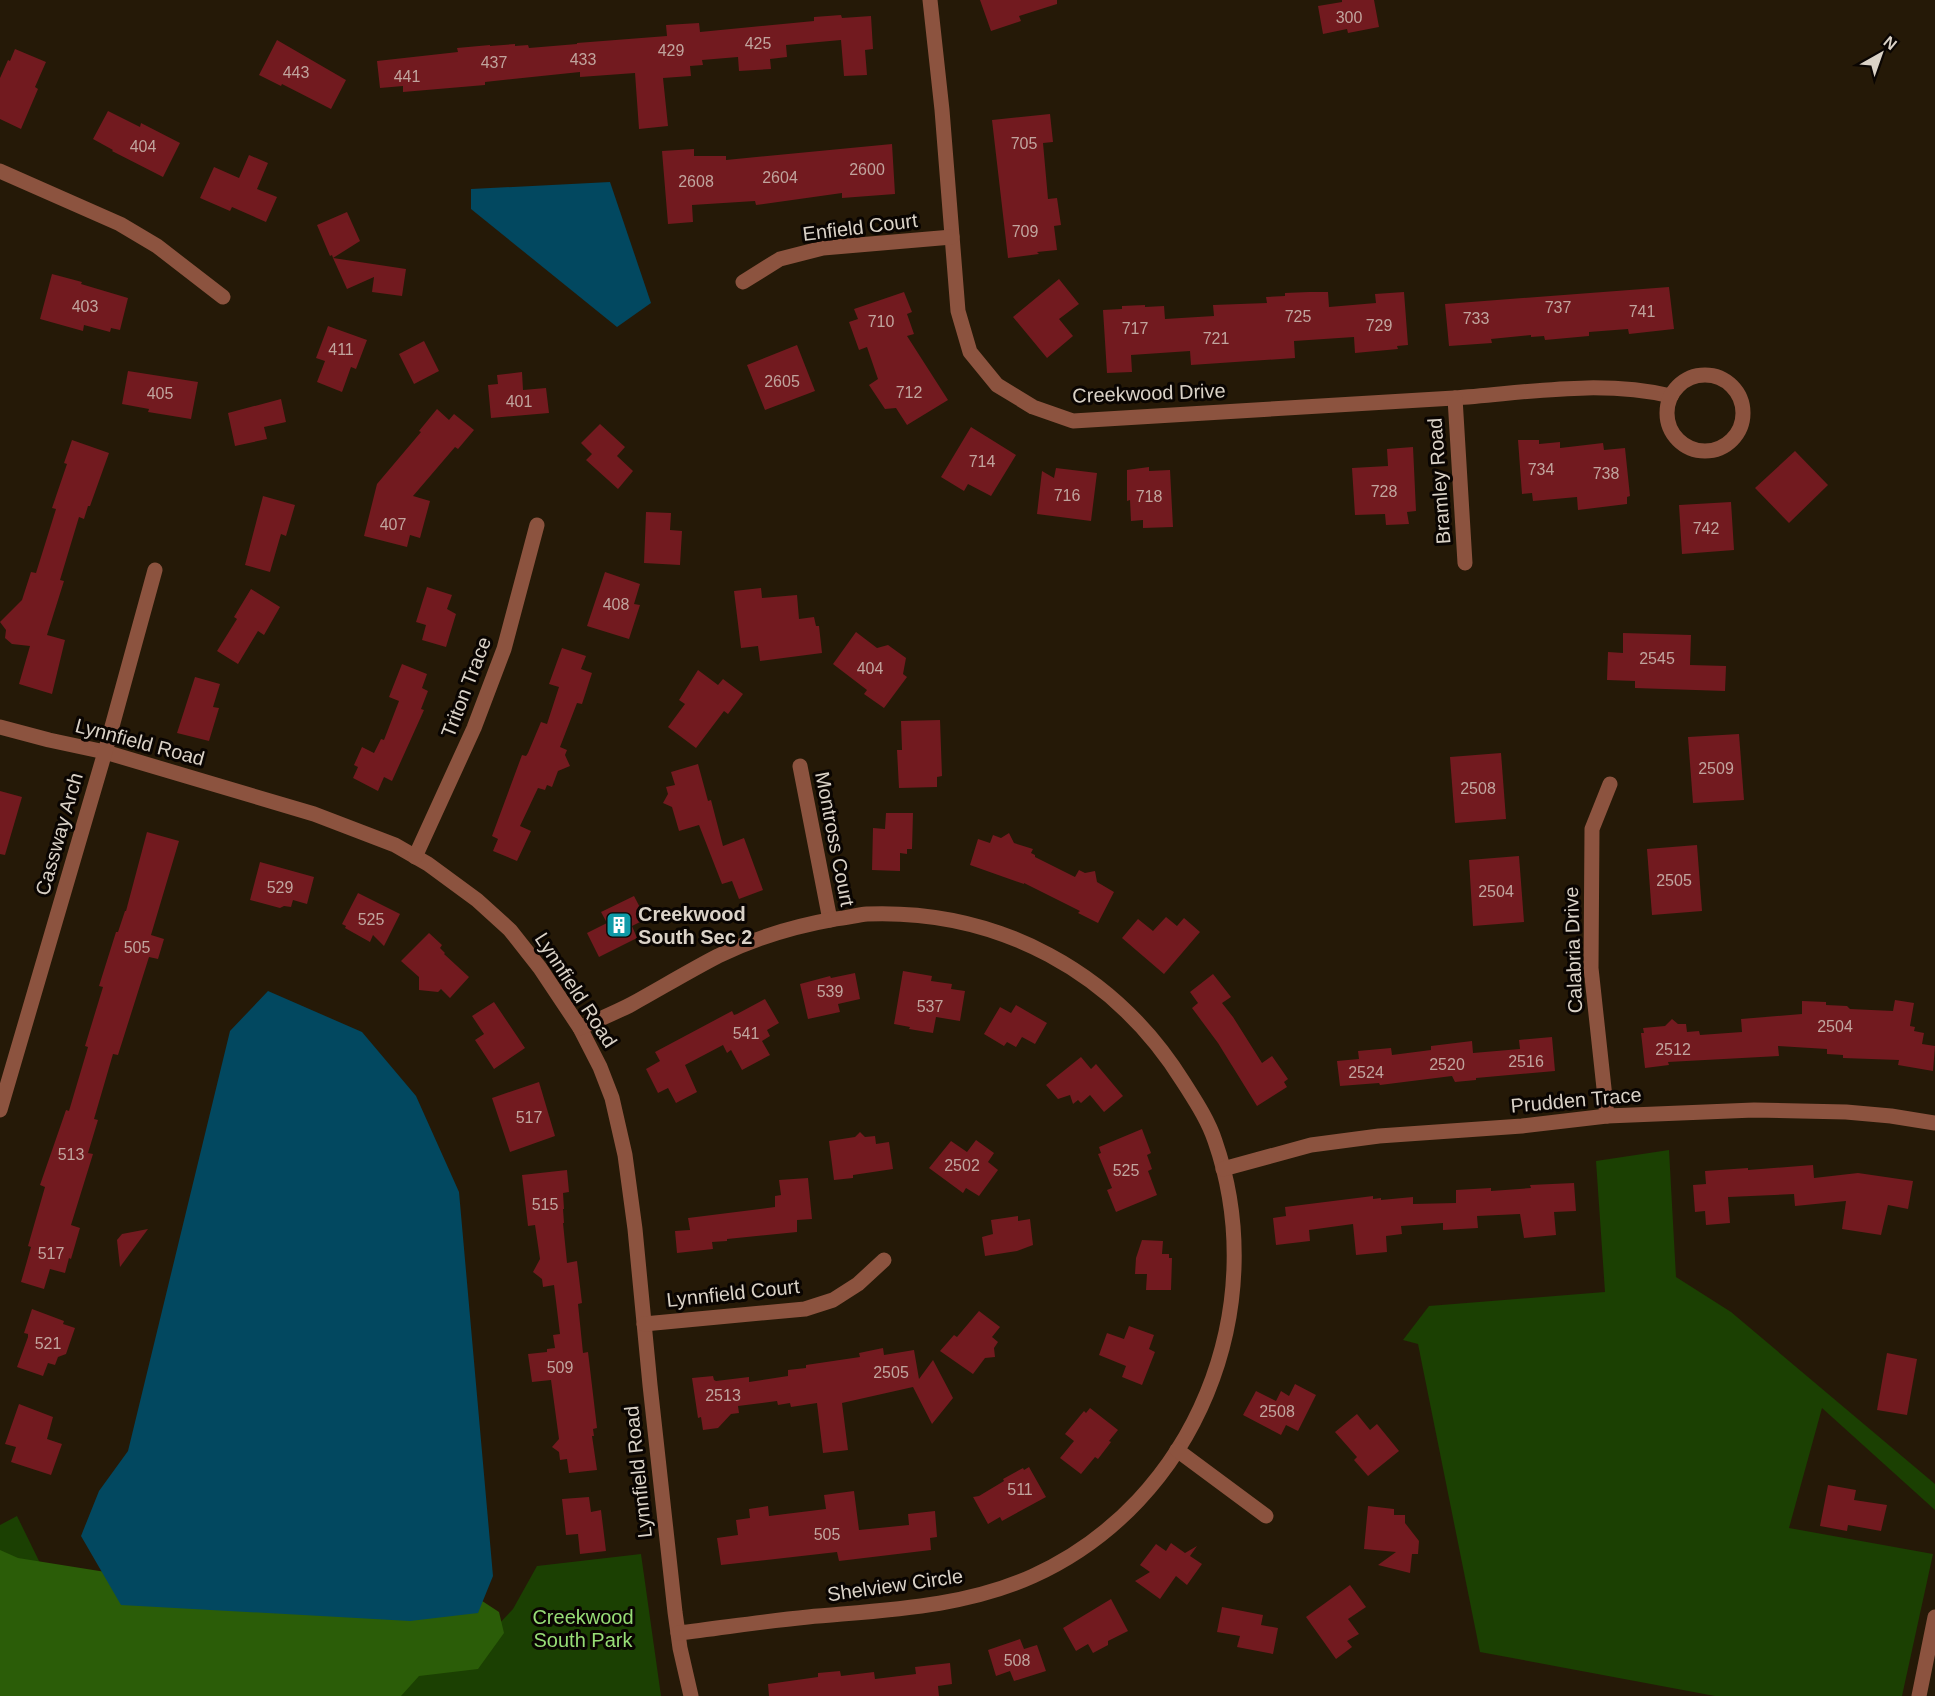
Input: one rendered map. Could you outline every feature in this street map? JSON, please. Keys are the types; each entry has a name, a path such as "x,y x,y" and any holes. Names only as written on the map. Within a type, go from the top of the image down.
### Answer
{"street":[{"name":"Creekwood Drive","path":"930,0 958,311 970,352 997,386 1033,407 1073,421 1455,398 1572,387 1642,389 1671,396"},
{"path":"0,171 120,224 157,246 224,297"},
{"name":"Enfield Court","path":"743,282 780,259 824,248 952,237"},
{"path":"1700,375 1718,377 1734,387 1740,398 1743,422 1737,434 1723,446 1705,451 1692,449 1673,433 1668,421 1667,408 1671,396 1678,386 1688,379 1700,375"},
{"name":"Bramley Road","path":"1455,398 1465,563"},
{"name":"Triton Trace","path":"415,857 474,728 504,649 537,525"},
{"name":"Cassway Arch","path":"0,1110 105,752 155,570"},
{"name":"Lynnfield Road","path":"0,726 49,740 105,752 314,814 376,837 428,864 477,900 510,930 540,968 580,1028 600,1067 612,1098 625,1155 635,1229 663,1512 678,1633 691,1696"},
{"name":"Montross Court","path":"800,766 830,920"},
{"name":"Calabria Drive","path":"1607,1116 1591,956 1592,828 1610,784"},
{"name":"Shelview Circle","path":"580,1028 629,1005 720,955 779,932 830,920 865,914 915,915 962,922 1009,935 1056,957 1095,984 1132,1015 1167,1056 1200,1108 1214,1138 1223,1169 1232,1218 1233,1289 1230,1316 1225,1341 1199,1413 1177,1450 1146,1493 1083,1548 1033,1576 968,1598 894,1611 806,1617 678,1633"},
{"name":"Prudden Trace","path":"1223,1169 1311,1145 1379,1136 1522,1126 1607,1116 1754,1110 1846,1112 1935,1123"},
{"name":"Lynnfield Court","path":"644,1324 805,1309 833,1300 858,1284 884,1260"},
{"path":"1177,1450 1266,1516"},
{"path":"1919,1696 1935,1617"}],"green space":[{"path":"1669,1150 1676,1277 1731,1312 1935,1484 1935,1510 1822,1408 1789,1528 1933,1554 1902,1696 1715,1696 1480,1652 1418,1344 1403,1340 1429,1306 1605,1292 1596,1161"},
{"name":"Creekwood South Park","path":"17,1516 63,1610 496,1627 513,1609 537,1566 641,1554 661,1696 0,1696 0,1525"},
{"name":"Creekwood South Park","path":"0,1550 18,1558 281,1600 473,1595 499,1612 504,1633 478,1669 419,1676 401,1696 0,1696"}],"water":[{"path":"610,182 651,303 617,327 471,209 471,189"},
{"path":"268,991 362,1032 416,1096 459,1192 493,1576 478,1613 410,1621 121,1605 81,1536 99,1491 128,1451 230,1031"}],"building":[{"path":"980,0 1057,0 1057,4 1019,16 1021,21 991,31"},
{"path":"1342,0 1374,0 1379,27 1348,33 1347,29 1323,34 1318,6 1342,2"},
{"path":"841,15 842,18 871,16 873,49 865,50 867,75 844,76 841,40 786,45 787,57 770,59 771,69 739,71 738,57 702,60 703,65 690,66 691,76 663,78 668,126 639,129 635,73 580,77 580,72 485,82 485,85 403,92 403,86 380,88 377,61 458,52 457,48 515,44 515,46 528,45 529,48 577,44 667,36 666,25 699,23 700,32 814,21 814,17"},
{"path":"277,40 346,80 331,109 259,75"},
{"path":"15,49 46,62 35,87 38,89 21,129 0,119 0,78"},
{"path":"108,111 140,127 141,123 180,143 163,177 93,139"},
{"path":"1050,114 1053,142 1043,143 1048,199 1057,198 1061,225 1054,226 1057,250 1008,258 992,120"},
{"path":"892,144 895,194 842,198 842,193 756,205 755,201 692,205 693,222 668,224 662,151 694,149 694,156 726,156 726,160"},
{"path":"249,155 268,163 257,189 277,197 266,222 232,207 230,211 200,198 214,167 239,178"},
{"path":"347,212 360,241 333,258 332,255 330,256 317,225"},
{"path":"333,258 406,269 402,296 372,292 374,277 347,289"},
{"path":"52,274 128,298 120,330 111,328 110,332 84,325 83,331 40,319"},
{"path":"1059,279 1079,304 1059,319 1073,336 1047,358 1013,317"},
{"path":"1669,287 1674,329 1629,334 1628,329 1589,332 1589,336 1545,340 1544,336 1531,337 1531,335 1491,339 1492,343 1449,346 1445,304"},
{"path":"904,292 912,312 907,314 914,334 907,336 948,400 907,425 896,408 885,409 869,385 878,379 867,347 859,350 849,322 858,319 854,309"},
{"path":"1328,292 1329,307 1376,303 1375,294 1404,292 1408,345 1397,346 1398,349 1355,353 1354,337 1294,341 1295,358 1191,365 1190,351 1131,355 1132,372 1107,373 1103,310 1122,309 1122,306 1164,306 1165,319 1214,316 1213,305 1267,303 1266,297 1285,296 1285,293"},
{"path":"328,326 367,340 356,369 351,367 342,392 317,382 325,361 316,358"},
{"path":"424,341 439,371 414,384 399,354"},
{"path":"797,345 815,391 765,410 747,365"},
{"path":"128,371 198,382 191,419 148,412 149,409 122,404"},
{"path":"522,372 523,390 546,388 549,413 491,418 488,385 498,384 497,375"},
{"path":"281,399 286,422 264,427 267,439 235,446 228,413"},
{"path":"437,409 449,420 454,414 474,430 458,449 455,447 413,496 430,501 420,538 410,535 407,547 364,536 377,484 421,432 419,431"},
{"path":"600,424 625,447 617,456 633,471 618,489 586,460 592,454 581,443"},
{"path":"971,427 1016,455 991,496 968,484 964,491 941,477"},
{"path":"72,440 109,453 84,519 79,517 60,580 64,581 47,635 65,640 52,694 19,684 30,646 12,644 5,638 6,630 0,622 22,600 31,572 36,573 56,509 52,508 67,464 64,463"},
{"path":"1518,440 1539,440 1539,444 1560,442 1560,448 1603,443 1604,450 1625,448 1630,496 1627,497 1627,504 1578,510 1577,497 1533,501 1532,493 1522,494"},
{"path":"1413,447 1416,511 1407,512 1409,524 1386,525 1385,514 1355,515 1352,468 1388,466 1387,449"},
{"path":"1795,451 1828,485 1789,523 1755,488"},
{"path":"1149,467 1149,471 1170,470 1173,527 1143,528 1143,520 1131,521 1130,500 1127,501 1127,470"},
{"path":"1056,468 1097,473 1091,521 1037,514 1042,471 1054,478"},
{"path":"263,496 295,505 286,536 281,534 270,572 245,565"},
{"path":"1731,502 1734,550 1682,554 1679,505"},
{"path":"646,512 671,513 670,530 682,531 680,565 644,563"},
{"path":"605,572 640,584 634,604 640,605 629,639 587,626"},
{"path":"427,587 452,595 447,609 456,614 446,647 422,640 426,625 416,622"},
{"path":"761,588 762,598 797,595 799,619 814,617 816,626 819,626 822,653 760,661 758,646 741,648 734,591"},
{"path":"251,589 280,607 264,635 258,631 238,664 217,651 237,619 234,617"},
{"path":"856,632 877,648 888,645 906,658 903,674 907,677 884,708 864,694 867,690 833,664"},
{"path":"1623,633 1691,635 1690,665 1726,666 1725,691 1635,688 1635,681 1607,680 1608,652 1623,653"},
{"path":"562,648 586,656 581,669 592,673 582,704 577,703 560,747 567,750 565,755 570,766 558,771 552,787 547,785 545,790 538,788 520,826 531,831 517,861 493,851 498,839 492,836 522,755 526,756 528,753 541,722 547,724 559,687 549,684"},
{"path":"402,664 427,674 422,688 428,691 421,709 424,710 392,781 384,777 378,791 353,778 358,767 354,765 362,747 374,753 381,739 384,740 399,701 389,697"},
{"path":"698,670 718,685 723,679 743,694 728,714 724,711 696,748 668,727 685,704 679,700"},
{"path":"195,677 220,684 213,707 219,708 209,741 177,733"},
{"path":"940,720 942,776 937,777 937,787 899,788 897,750 902,750 901,721"},
{"path":"1739,734 1744,800 1693,803 1688,737"},
{"path":"1501,753 1506,819 1455,823 1450,757"},
{"path":"698,764 708,801 711,800 723,846 744,838 763,890 739,899 732,881 722,884 699,825 679,831 672,807 663,803 668,794 666,787 675,785 671,772"},
{"path":"0,791 22,797 5,855 0,854"},
{"path":"886,813 913,813 912,849 907,849 907,854 900,853 900,871 872,870 873,828 885,829"},
{"path":"147,832 179,841 151,935 164,939 158,959 149,957 118,1055 113,1054 94,1119 98,1120 88,1153 93,1154 71,1225 80,1228 71,1259 69,1258 65,1273 50,1269 44,1289 21,1282 31,1247 28,1246 45,1187 40,1185 66,1110 69,1111 103,987 99,986 116,932 118,932 126,911"},
{"path":"1009,833 1014,843 1033,849 1031,853 1035,857 1075,877 1079,870 1085,873 1095,871 1097,882 1114,892 1098,923 1078,913 1080,911 1024,883 970,865 978,839 990,843 993,835 1001,838"},
{"path":"1697,845 1702,911 1652,915 1647,849"},
{"path":"1519,856 1524,922 1473,926 1469,860"},
{"path":"260,862 314,877 307,904 293,900 291,907 280,908 250,900"},
{"path":"358,893 400,914 384,946 373,935 370,942 342,924"},
{"name":"Creekwood South Sec 2","path":"634,896 646,919 632,926 637,938 599,957 587,933 607,923 601,912"},
{"path":"1166,917 1177,926 1184,918 1200,932 1164,974 1122,938 1138,919 1153,931"},
{"path":"429,933 442,945 440,948 444,954 469,977 450,998 441,989 438,992 419,990 419,977 401,961"},
{"path":"903,971 932,976 931,981 952,984 951,989 965,991 960,1021 936,1017 933,1033 894,1024"},
{"path":"855,973 860,999 838,1004 840,1012 808,1019 800,984 830,976 831,978"},
{"path":"1213,974 1231,997 1222,1003 1262,1063 1272,1056 1288,1079 1284,1082 1287,1087 1257,1106 1218,1043 1192,1008 1198,1003 1190,992"},
{"path":"765,999 779,1023 767,1030 770,1036 762,1041 770,1055 742,1070 731,1050 727,1053 723,1045 685,1065 697,1092 676,1103 668,1088 658,1093 646,1069 660,1061 655,1052 732,1011 734,1015 737,1014"},
{"path":"1895,1000 1914,1003 1910,1026 1915,1027 1914,1031 1924,1033 1922,1044 1935,1046 1933,1071 1898,1065 1899,1060 1843,1058 1843,1055 1827,1054 1827,1049 1778,1046 1779,1056 1668,1062 1669,1065 1645,1068 1641,1033 1644,1033 1643,1028 1665,1026 1672,1019 1678,1024 1686,1024 1687,1032 1699,1031 1700,1035 1742,1032 1741,1019 1802,1014 1802,1001 1826,1002 1826,1005 1847,1006 1850,1009 1893,1011"},
{"path":"494,1002 525,1048 494,1069 475,1040 484,1034 472,1016"},
{"path":"1016,1005 1047,1023 1035,1044 1022,1037 1016,1047 1007,1042 1004,1046 984,1034 1000,1007 1011,1013"},
{"path":"1552,1037 1555,1071 1455,1082 1452,1076 1380,1085 1379,1083 1340,1086 1337,1061 1359,1059 1358,1051 1391,1048 1392,1055 1431,1050 1431,1046 1472,1041 1473,1053 1520,1049 1519,1040"},
{"path":"1081,1057 1091,1069 1096,1064 1123,1096 1104,1112 1090,1095 1081,1103 1078,1100 1073,1104 1070,1095 1058,1099 1046,1085"},
{"path":"539,1082 555,1136 510,1152 492,1098"},
{"path":"1142,1129 1151,1153 1147,1155 1152,1169 1148,1171 1157,1195 1116,1212 1107,1190 1112,1188 1098,1154 1101,1153 1099,1147"},
{"path":"860,1132 865,1137 875,1136 876,1144 889,1142 893,1169 834,1180 829,1141 855,1137"},
{"path":"976,1140 994,1153 988,1162 998,1170 979,1196 966,1188 963,1193 929,1168 951,1141 967,1152"},
{"path":"1813,1165 1814,1178 1858,1173 1913,1181 1908,1209 1888,1205 1881,1235 1842,1229 1846,1201 1795,1206 1794,1194 1728,1197 1730,1223 1706,1225 1705,1211 1695,1212 1693,1185 1706,1184 1705,1171"},
{"path":"567,1170 569,1192 563,1193 563,1223 567,1263 577,1261 582,1303 578,1304 583,1353 588,1352 597,1428 593,1429 594,1436 592,1436 597,1470 569,1473 567,1459 560,1460 559,1452 552,1447 559,1439 551,1380 532,1382 528,1354 547,1352 547,1349 555,1348 553,1335 560,1334 554,1285 543,1287 542,1279 533,1272 540,1259 535,1225 528,1226 522,1175"},
{"path":"808,1178 812,1219 797,1220 797,1232 727,1239 727,1241 712,1242 713,1249 677,1253 675,1231 690,1230 688,1218 775,1207 775,1196 781,1195 779,1180"},
{"path":"1574,1183 1576,1211 1554,1212 1556,1235 1524,1238 1520,1214 1477,1216 1478,1228 1443,1230 1443,1223 1401,1226 1402,1234 1386,1236 1387,1252 1356,1255 1353,1224 1309,1230 1310,1241 1276,1245 1273,1218 1286,1216 1285,1207 1373,1196 1373,1199 1381,1198 1381,1200 1413,1197 1413,1204 1456,1203 1456,1190 1491,1188 1491,1191 1531,1188 1530,1185"},
{"path":"1018,1216 1018,1221 1030,1219 1033,1245 1017,1251 985,1256 982,1237 993,1234 991,1220"},
{"path":"148,1229 120,1267 117,1240 122,1234"},
{"path":"1142,1240 1163,1241 1162,1254 1169,1254 1169,1258 1172,1258 1171,1290 1146,1290 1147,1274 1135,1274 1136,1258"},
{"path":"32,1309 64,1321 63,1324 75,1328 66,1354 58,1357 55,1365 48,1363 43,1376 17,1367 28,1337 28,1334 24,1333"},
{"path":"979,1311 1000,1327 992,1337 998,1342 994,1348 995,1357 985,1358 973,1374 940,1351 954,1335 957,1337"},
{"path":"1129,1326 1154,1335 1149,1349 1155,1352 1142,1385 1122,1377 1126,1366 1099,1355 1107,1333 1124,1339"},
{"path":"883,1348 884,1355 914,1350 919,1379 933,1360 953,1398 932,1424 913,1387 842,1403 848,1450 823,1453 817,1403 791,1407 790,1403 778,1405 777,1401 738,1406 739,1413 731,1414 718,1428 703,1430 701,1417 698,1418 692,1378 713,1376 716,1381 749,1377 749,1382 788,1376 788,1370 860,1357 859,1353"},
{"path":"1887,1353 1917,1359 1907,1415 1877,1410"},
{"path":"1295,1384 1316,1395 1298,1431 1286,1425 1281,1435 1243,1415 1256,1391 1276,1401 1281,1391 1289,1396"},
{"path":"19,1404 53,1417 47,1439 62,1444 51,1475 11,1462 16,1447 5,1444"},
{"path":"1090,1408 1118,1430 1098,1459 1095,1457 1081,1474 1060,1458 1074,1441 1065,1434 1084,1411 1086,1413"},
{"path":"1357,1414 1370,1430 1377,1424 1399,1451 1368,1476 1354,1460 1357,1457 1335,1432"},
{"path":"1029,1467 1046,1497 1002,1521 1000,1517 988,1524 973,1497 979,1496 1023,1468 1024,1470"},
{"path":"1828,1485 1856,1490 1854,1500 1887,1505 1881,1531 1848,1525 1847,1531 1820,1526"},
{"path":"854,1491 859,1530 909,1525 908,1514 935,1511 937,1537 930,1538 931,1550 839,1561 837,1552 721,1565 717,1538 738,1535 736,1520 750,1518 749,1509 768,1506 769,1516 826,1509 824,1495"},
{"path":"589,1497 591,1512 601,1510 606,1551 580,1554 578,1534 566,1535 562,1499"},
{"path":"1368,1506 1394,1509 1394,1515 1405,1515 1405,1523 1419,1541 1418,1554 1412,1554 1410,1573 1378,1565 1396,1552 1364,1549"},
{"path":"1171,1543 1185,1553 1197,1546 1190,1556 1202,1564 1187,1585 1176,1576 1160,1599 1135,1581 1150,1572 1140,1565 1156,1544 1166,1551"},
{"path":"1350,1585 1366,1607 1348,1619 1359,1634 1347,1641 1352,1647 1336,1659 1306,1617"},
{"path":"1111,1599 1128,1631 1108,1641 1108,1645 1093,1653 1088,1644 1076,1651 1063,1628"},
{"path":"1222,1607 1263,1615 1261,1625 1278,1628 1273,1654 1237,1647 1240,1636 1217,1632"},
{"path":"1020,1639 1024,1649 1037,1645 1046,1671 1014,1681 1010,1671 996,1676 988,1650"},
{"path":"950,1663 952,1684 938,1686 939,1696 769,1696 768,1684 818,1677 818,1673 840,1671 841,1676 874,1672 875,1679 916,1674 915,1667"}],"place":[{"name":"Creekwood South Sec 2","path":"619,925"}]}
